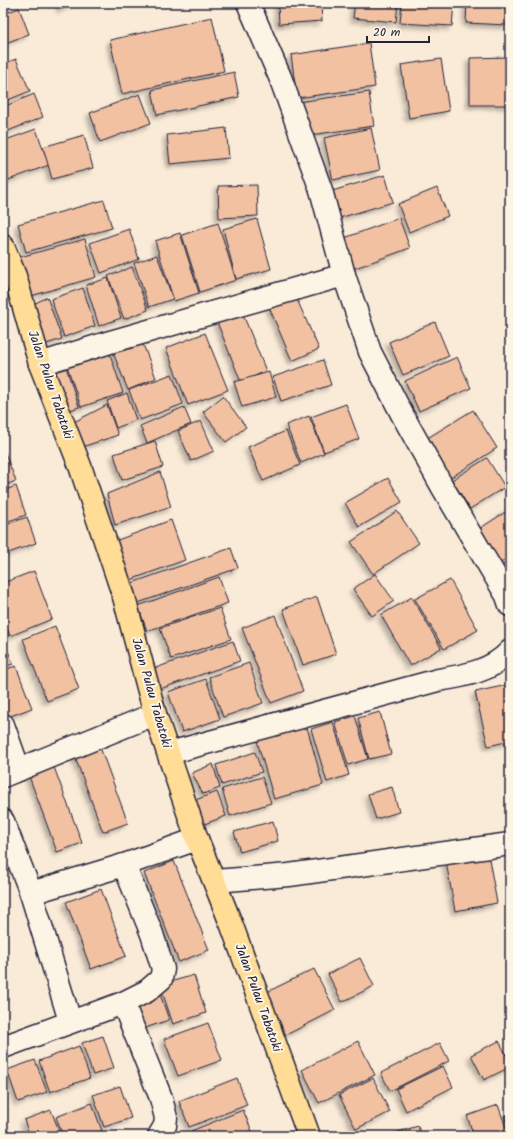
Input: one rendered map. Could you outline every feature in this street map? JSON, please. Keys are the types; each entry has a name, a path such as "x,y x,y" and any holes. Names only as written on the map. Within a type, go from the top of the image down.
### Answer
{"highway":[{"name":"Jalan Pulau Tabatoki","path":"3,246 15,276 40,364 80,466 124,597 154,714 198,839 215,881 308,1136"}],"street":[{"path":"248,3 280,77 321,190 344,276 373,358 406,423 507,596 510,605"},
{"path":"40,364 110,342 344,276"},
{"path":"169,753 438,680 460,677 489,668 505,661"},
{"path":"3,725 11,773 154,714"},
{"path":"3,821 31,893 70,1021"},
{"path":"31,893 124,865 198,839"},
{"path":"215,881 289,875 510,844"},
{"path":"3,1046 123,1003 154,986 161,979 163,969 152,934 124,865"},
{"path":"123,1003 162,1098 166,1118 165,1126 159,1136"}],"building":[{"path":"3,3 6,3 14,26 3,30"},
{"path":"59,3 75,3 61,9"},
{"path":"278,3 321,3 322,21 279,24"},
{"path":"355,3 398,3 396,22 353,18"},
{"path":"402,3 454,3 452,26 400,23"},
{"path":"467,3 508,3 507,25 466,23"},
{"path":"19,8 29,34 3,44 3,14"},
{"path":"212,17 224,71 122,94 110,40"},
{"path":"369,43 375,87 297,98 291,55"},
{"path":"510,57 510,105 470,105 470,58"},
{"path":"16,59 30,91 3,102 3,64"},
{"path":"441,59 449,111 409,118 401,65"},
{"path":"234,72 239,97 157,115 152,90"},
{"path":"369,92 374,126 303,136 298,102"},
{"path":"34,94 43,117 3,133 3,107"},
{"path":"140,94 151,123 100,142 90,113"},
{"path":"226,128 229,158 170,164 167,135"},
{"path":"371,128 380,170 333,180 324,138"},
{"path":"36,129 49,165 3,182 3,141"},
{"path":"84,135 93,168 52,179 43,147"},
{"path":"385,175 393,202 336,219 329,192"},
{"path":"257,185 258,216 219,218 218,186"},
{"path":"437,188 448,216 409,232 398,204"},
{"path":"104,200 112,228 26,252 18,224"},
{"path":"399,218 410,248 350,270 339,240"},
{"path":"257,219 271,269 236,279 223,229"},
{"path":"218,223 236,280 200,292 182,235"},
{"path":"129,229 139,259 101,273 90,243"},
{"path":"180,233 199,293 174,301 155,241"},
{"path":"85,239 96,277 24,298 13,259"},
{"path":"157,255 173,299 149,307 134,263"},
{"path":"132,267 148,310 124,319 108,276"},
{"path":"108,278 121,318 99,326 86,285"},
{"path":"83,288 95,326 64,337 51,299"},
{"path":"295,295 319,349 292,361 269,307"},
{"path":"47,297 62,339 43,345 28,307"},
{"path":"242,312 266,371 241,382 217,322"},
{"path":"435,322 449,356 403,375 389,342"},
{"path":"205,333 228,390 188,405 166,348"},
{"path":"141,339 156,378 128,390 112,350"},
{"path":"109,351 123,393 81,407 67,366"},
{"path":"457,357 471,388 419,411 405,381"},
{"path":"323,360 331,385 281,401 273,377"},
{"path":"65,364 79,407 64,412 48,374"},
{"path":"269,372 276,397 242,407 234,382"},
{"path":"172,374 183,404 140,420 129,390"},
{"path":"127,393 136,420 116,428 107,401"},
{"path":"223,396 246,427 226,442 203,412"},
{"path":"346,404 359,439 324,452 311,417"},
{"path":"107,405 118,435 79,448 72,423"},
{"path":"184,407 191,424 147,443 140,426"},
{"path":"473,410 497,448 450,478 426,439"},
{"path":"309,416 324,453 301,463 286,425"},
{"path":"201,421 214,451 191,461 178,431"},
{"path":"286,431 300,465 263,481 248,447"},
{"path":"155,441 163,467 122,480 114,454"},
{"path":"3,448 16,481 3,486"},
{"path":"487,458 505,487 470,509 452,480"},
{"path":"160,472 171,507 115,525 107,494"},
{"path":"388,478 402,502 359,527 345,503"},
{"path":"16,486 26,515 3,523 3,491"},
{"path":"510,509 510,556 501,563 479,529"},
{"path":"397,511 419,543 373,574 351,542"},
{"path":"27,517 36,543 3,555 3,526"},
{"path":"171,520 185,560 130,580 115,541"},
{"path":"231,548 238,568 138,603 132,583"},
{"path":"510,561 510,591 497,568"},
{"path":"34,571 52,619 10,636 3,618 3,583"},
{"path":"375,574 394,601 372,616 353,589"},
{"path":"219,577 228,603 147,631 138,606"},
{"path":"450,580 478,630 444,649 415,599"},
{"path":"317,597 336,654 303,665 283,609"},
{"path":"412,597 441,648 410,666 381,615"},
{"path":"220,608 231,639 171,659 160,628"},
{"path":"275,615 303,691 271,703 242,628"},
{"path":"55,626 79,689 47,701 23,639"},
{"path":"3,638 13,664 3,667"},
{"path":"233,641 240,661 154,691 147,671"},
{"path":"249,663 263,703 223,717 209,677"},
{"path":"16,666 32,708 5,718 3,714 3,670"},
{"path":"206,679 220,719 182,732 168,692"},
{"path":"507,685 510,699 510,741 488,746 475,692"},
{"path":"380,712 391,754 369,759 358,718"},
{"path":"355,716 368,759 348,765 335,722"},
{"path":"333,722 349,775 327,782 311,729"},
{"path":"307,727 323,785 274,799 257,741"},
{"path":"97,739 128,823 103,832 72,749"},
{"path":"255,752 262,772 222,785 216,765"},
{"path":"51,759 82,843 57,852 26,768"},
{"path":"213,764 220,788 203,794 192,773"},
{"path":"262,777 271,803 230,816 222,789"},
{"path":"392,787 399,812 376,819 368,794"},
{"path":"217,792 226,816 199,826 190,802"},
{"path":"273,821 278,841 240,852 234,832"},
{"path":"487,848 497,903 455,911 445,856"},
{"path":"174,861 209,950 179,962 144,873"},
{"path":"101,889 126,956 91,969 66,902"},
{"path":"360,958 374,986 342,1002 328,974"},
{"path":"314,969 335,1010 286,1035 265,993"},
{"path":"194,975 206,1013 173,1024 160,985"},
{"path":"159,991 169,1020 142,1029 133,1000"},
{"path":"208,1023 222,1060 178,1076 164,1039"},
{"path":"103,1036 114,1068 93,1075 82,1043"},
{"path":"358,1041 375,1075 319,1103 302,1070"},
{"path":"499,1041 510,1062 510,1067 484,1080 471,1055"},
{"path":"440,1043 449,1061 390,1091 381,1073"},
{"path":"79,1046 90,1078 50,1092 39,1061"},
{"path":"35,1060 47,1092 18,1102 7,1070"},
{"path":"443,1066 453,1087 406,1111 396,1089"},
{"path":"237,1078 247,1105 189,1127 179,1101"},
{"path":"373,1078 390,1112 356,1129 339,1095"},
{"path":"120,1086 131,1118 104,1127 93,1095"},
{"path":"92,1103 102,1131 88,1136 63,1136 56,1117"},
{"path":"498,1105 509,1136 474,1136 467,1116"},
{"path":"51,1110 61,1136 30,1136 24,1120"},
{"path":"243,1110 254,1136 193,1136 191,1131"},
{"path":"510,1113 510,1129 504,1116"},
{"path":"418,1126 421,1136 385,1136"}]}
